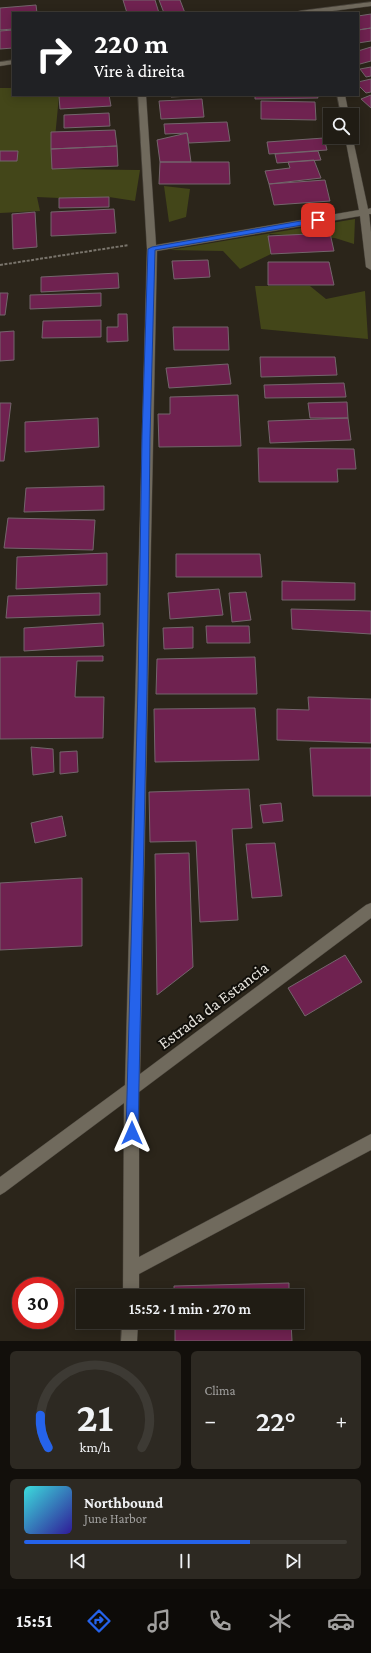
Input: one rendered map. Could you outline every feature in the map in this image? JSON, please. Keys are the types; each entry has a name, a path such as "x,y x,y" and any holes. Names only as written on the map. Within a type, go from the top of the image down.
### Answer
{"street":[{"path":"312,12 371,4"},
{"path":"0,64 12,62"},
{"path":"131,1289 132,1088 152,245 142,96"},
{"path":"341,96 344,108"},
{"path":"352,144 368,212 371,267"},
{"path":"152,245 368,212"},
{"name":"Estrada da Estancia","path":"0,1187 371,910"},
{"path":"132,1269 371,1142"},
{"path":"129,1341 130,1329"}],"path":[{"path":"0,265 152,245"}],"green space":[{"path":"0,88 12,88 12,96 59,96 52,169 140,170 135,201 109,197 37,197 40,211 0,213"},
{"path":"164,186 190,189 186,217 169,222"},
{"path":"355,219 354,244 335,238 270,234 268,236 271,254 240,269 223,251 170,250"},
{"path":"255,286 310,286 326,299 365,291 368,339 261,329"}],"building":[{"path":"123,0 155,0 159,12 127,12"},
{"path":"159,0 180,0 185,12 164,12"},
{"path":"36,5 37,12 12,12 12,29 0,30 0,8"},
{"path":"371,14 371,28 359,30 359,16"},
{"path":"371,28 371,41 359,43 359,30"},
{"path":"12,30 12,48 0,49 0,31"},
{"path":"371,47 371,61 360,64 359,51"},
{"path":"371,67 371,76 366,77 360,69"},
{"path":"371,79 371,92 366,93 359,86 359,82"},
{"path":"371,95 371,108 361,99"},
{"path":"59,96 109,96 111,106 60,109"},
{"path":"170,96 191,96 171,97"},
{"path":"255,96 317,96 318,98 255,99"},
{"path":"202,99 204,117 161,119 159,101"},
{"path":"261,101 315,102 316,120 261,119"},
{"path":"109,113 110,126 64,128 64,115"},
{"path":"227,122 230,141 189,143 187,133 165,134 164,124"},
{"path":"115,130 117,146 51,149 51,132"},
{"path":"187,133 191,162 160,162 157,140"},
{"path":"323,138 323,144 326,144 327,150 269,154 267,142"},
{"path":"117,146 118,166 52,169 51,149"},
{"path":"0,151 18,151 17,161 0,161"},
{"path":"318,151 321,160 277,163 275,154"},
{"path":"314,160 321,178 269,184 265,171 290,168 288,162"},
{"path":"160,162 229,162 230,184 159,184"},
{"path":"325,180 330,201 274,205 269,184"},
{"path":"109,197 109,207 59,208 59,198"},
{"path":"114,209 116,233 51,236 51,212"},
{"path":"35,212 37,247 13,249 12,214"},
{"path":"330,233 334,251 271,254 268,236"},
{"path":"208,260 210,277 174,279 172,261"},
{"path":"268,262 329,262 334,285 268,285"},
{"path":"118,273 119,288 41,292 41,277"},
{"path":"0,293 8,293 5,315 0,315"},
{"path":"101,293 101,306 30,309 30,295"},
{"path":"118,314 127,314 128,341 107,342 107,327 118,327"},
{"path":"101,320 101,337 42,338 43,321"},
{"path":"173,327 228,327 229,350 174,350"},
{"path":"14,331 14,360 0,361 0,332"},
{"path":"260,357 335,357 337,375 261,377"},
{"path":"228,364 231,384 169,388 166,368"},
{"path":"344,383 346,397 265,398 264,385"},
{"path":"238,395 241,446 159,447 158,414 170,414 170,397"},
{"path":"347,402 348,418 310,418 308,403"},
{"path":"0,403 11,403 4,461 0,461"},
{"path":"98,418 99,447 25,452 25,422"},
{"path":"348,418 351,440 270,443 268,421"},
{"path":"258,448 354,449 356,469 337,469 338,482 259,482"},
{"path":"104,486 104,510 24,512 26,488"},
{"path":"8,518 95,520 93,550 4,548"},
{"path":"107,553 107,585 16,589 17,557"},
{"path":"176,554 260,554 262,577 176,577"},
{"path":"282,581 355,583 355,600 282,600"},
{"path":"219,589 223,615 170,619 168,593"},
{"path":"246,592 251,620 232,622 229,593"},
{"path":"100,593 100,615 6,618 8,596"},
{"path":"291,609 371,611 371,634 292,629"},
{"path":"103,623 104,646 24,651 24,628"},
{"path":"206,626 249,626 250,643 207,643"},
{"path":"193,627 193,648 164,649 163,628"},
{"path":"103,656 103,661 77,661 75,697 104,697 103,738 0,739 0,657"},
{"path":"255,657 257,694 156,694 157,659"},
{"path":"308,697 371,699 371,743 277,740 277,709 309,710"},
{"path":"255,708 259,760 155,762 154,709"},
{"path":"31,747 53,749 54,772 33,775"},
{"path":"310,748 371,748 371,796 313,796"},
{"path":"77,751 78,772 60,774 60,752"},
{"path":"249,789 252,828 232,829 238,920 200,922 196,841 150,842 149,792"},
{"path":"281,803 283,821 263,823 260,805"},
{"path":"62,816 66,836 35,843 31,823"},
{"path":"275,843 282,896 252,898 246,844"},
{"path":"189,853 193,967 157,995 155,854"},
{"path":"82,878 82,946 0,950 0,883"},
{"path":"345,955 362,982 305,1016 288,988"},
{"path":"289,1283 289,1289 174,1289 174,1286"},
{"path":"175,1329 291,1329 292,1341 175,1341"}],"route":[{"path":"132,1133 143,688 146,437 152,249 318,220"}]}
